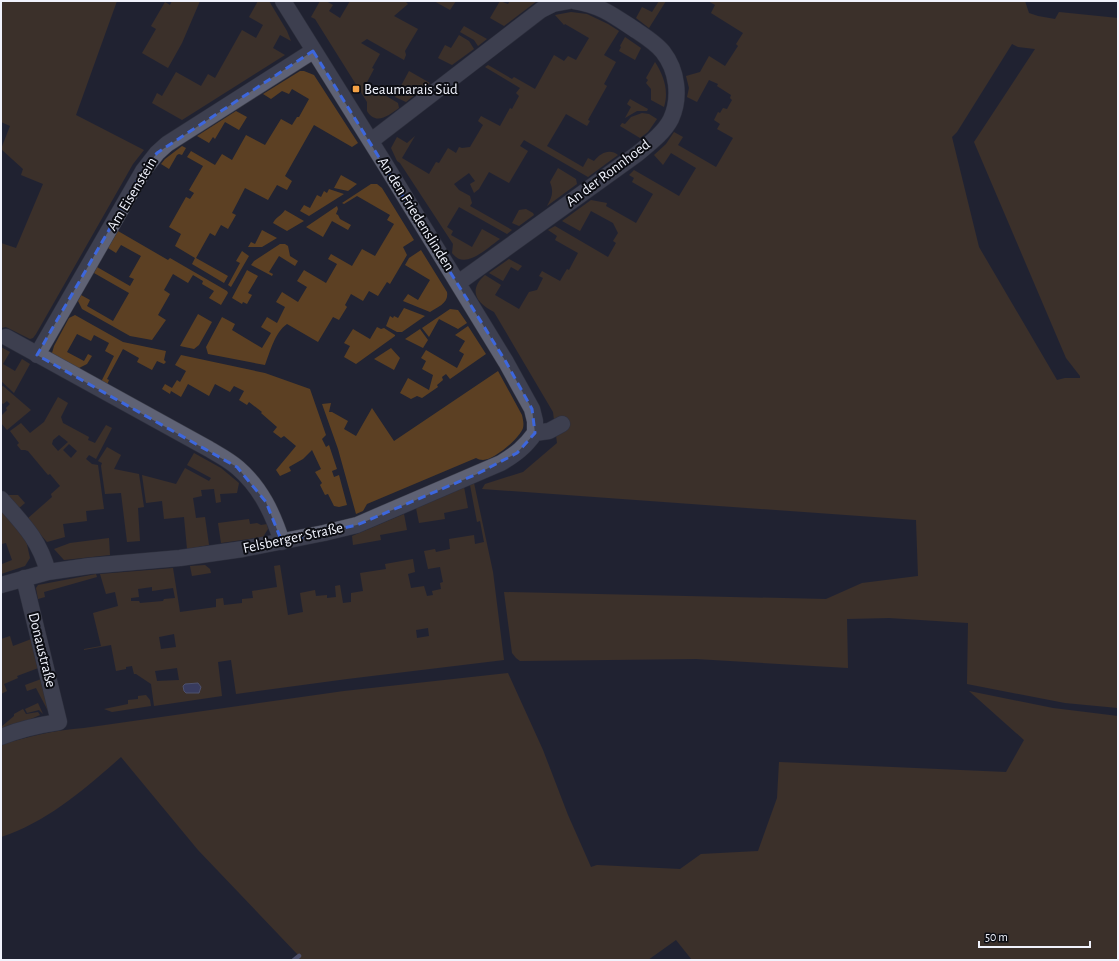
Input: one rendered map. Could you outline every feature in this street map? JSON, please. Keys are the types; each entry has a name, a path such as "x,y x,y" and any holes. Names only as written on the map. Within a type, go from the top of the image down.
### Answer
{"street":[{"name":"An den Friedenslinden","path":"283,1 506,362 532,409 535,421 535,433"},
{"path":"370,141 541,10 553,4 569,1"},
{"name":"An der Ronnhoed","path":"458,283 637,154 656,137 670,119 676,103 677,87 673,69 662,51 642,34 610,13 589,3 574,1"},
{"name":"Am Eisenstein","path":"37,355 144,171 157,153 167,144 313,51"},
{"path":"6,337 214,452 237,467 253,483 266,502 282,542"},
{"path":"535,433 549,431 562,424"},
{"name":"Felsberger Straße","path":"1,585 48,572 89,566 180,558 324,534 357,524 501,463 528,444 535,433"},
{"path":"1,499 29,530 44,558 48,572"},
{"name":"Donaustraße","path":"1,738 18,730 59,722 24,578"}],"highlighted area":[{"path":"313,51 506,362 532,409 535,433 517,453 477,474 357,525 282,542 266,502 237,467 37,355 143,171 157,153"}],"shaded area":[{"path":"1,1 117,1 76,115 144,150 133,164 36,334 30,339 6,327 1,328 1,243 16,248 43,184 21,175 23,169 1,149 10,126 1,122"},
{"path":"172,1 200,1 182,43 168,68 142,53 156,29 151,26 165,2 170,5"},
{"path":"258,1 269,1 287,31 291,41 280,35 273,48 285,55 182,120 152,103 157,93 162,96 176,72 201,86 208,74 215,78 242,30 256,38 263,25 249,17"},
{"path":"320,1 326,1 333,5 329,11 340,18 350,1 405,1 408,4 394,16 418,29 405,51 406,55 404,60 367,39 361,43 380,54 372,68 374,69 366,84 398,103 399,108 391,114 383,118 374,118 367,111 367,102 315,19 311,17"},
{"path":"434,1 456,1 450,10"},
{"path":"500,1 508,4 510,1 537,1 504,26 490,18"},
{"path":"659,1 666,1 649,28 636,18 642,7 652,12"},
{"path":"708,1 1025,1 1029,13 1038,16 1055,19 1059,12 1118,18 1118,708 1065,703 967,684 968,623 889,618 847,619 848,668 696,659 520,661 512,653 504,592 826,599 862,583 918,576 916,520 482,489 485,484 523,472 557,443 553,412 494,312 483,305 476,296 477,286 485,275 501,285 495,295 519,309 529,292 537,290 543,278 539,276 542,271 560,281 567,269 569,270 578,253 555,240 557,236 548,230 555,226 608,257 616,243 613,241 618,233 613,223 591,211 580,231 562,221 591,200 607,203 606,206 636,223 653,194 632,182 634,178 629,175 634,170 679,196 696,168 671,153 663,165 654,155 666,144 674,132 683,137 678,145 716,167 733,138 717,129 720,124 714,120 718,112 720,113 723,108 727,109 732,100 730,98 731,95 717,86 718,84 709,80 697,102 687,97 689,88 686,76 700,72 709,56 725,66 738,46 736,44 743,33 711,13 715,5","holes":["1012,44 1018,47 1035,49 974,142 1066,358 1080,378 1065,378 1057,380 979,247 952,137 957,132"]},
{"path":"571,12 587,14 619,31 604,55 616,62 604,84 607,86 588,120 590,121 587,126 566,114 547,146 583,167 588,158 594,161 605,152 612,152 618,155 588,177 524,140 520,146 528,151 509,183 489,172 479,189 474,193 470,184 475,181 469,173 454,184 459,190 470,196 472,203 470,206 512,230 507,234 459,207 447,227 453,231 451,235 472,247 482,229 500,239 476,256 463,260 457,258 452,253 453,244 400,163 397,161 391,148 397,137 407,143 415,136 402,158 429,174 436,162 439,163 448,148 456,153 459,147 470,147 483,125 478,121 481,116 500,126 519,96 516,93 520,88 485,67 488,65 512,79 514,77 535,89 554,55 564,61 568,56 576,60 589,38 565,24 564,25 555,15"},
{"path":"464,26 487,39 478,46 474,40 460,32"},
{"path":"459,35 469,41 474,49 452,65 438,58 445,45 451,48"},
{"path":"625,37 641,48 635,60 619,51"},
{"path":"655,62 661,73 666,89 664,107 651,100 651,89 646,83 648,80 646,78"},
{"path":"300,71 314,75 358,143 352,147 314,125 285,176 292,181 287,190 277,185 268,200 245,188 232,213 236,215 228,229 221,225 215,236 210,233 196,258 228,276 224,283 192,264 195,258 175,246 181,234 169,227 186,197 190,199 194,193 189,190 203,166 187,157 191,151 215,165 222,154 232,160 246,135 265,145 281,119 292,125 297,117 299,117 309,99 292,89 289,94 282,91 271,99 263,94"},
{"path":"409,71 430,83 406,102 395,97"},
{"path":"630,99 648,109 647,111 637,111 625,118 631,107 627,104"},
{"path":"236,111 247,117 239,130 225,122 215,139 213,137 209,143 197,136"},
{"path":"642,113 649,114 657,119 648,132 640,138 620,126 622,123 625,124 631,117"},
{"path":"182,146 186,148 182,155 177,155 169,169 161,164 165,159"},
{"path":"558,168 576,179 577,184 547,206 552,194 550,182"},
{"path":"341,175 357,184 348,191 334,188"},
{"path":"371,184 377,184 382,188 414,240 403,247 407,255 390,284 387,282 378,296 369,291 363,301 351,294 345,305 347,307 339,320 333,317 318,342 287,324 276,337 265,365 208,354 206,347 222,317 235,324 232,330 262,348 271,333 261,327 267,317 277,323 285,307 276,302 282,292 298,302 307,287 297,281 304,270 326,283 337,264 328,259 331,254 352,266 362,249 375,256 394,224 387,220 390,215 357,196 344,204 342,203"},
{"path":"329,189 344,194 309,216 300,211 304,205 310,208 317,195 321,197 324,191 327,193"},
{"path":"337,206 338,209 336,214 340,219 351,225 348,230 332,221 323,237 306,227"},
{"path":"526,209 534,215 519,226 512,223 519,210"},
{"path":"285,210 304,221 287,231 273,223"},
{"path":"262,230 277,238 262,247 248,247 251,242 255,244"},
{"path":"118,231 168,260 170,258 227,291 228,293 221,305 209,298 214,291 202,284 203,281 193,275 188,283 173,274 164,290 170,294 158,315 166,320 152,340 130,336 82,309 78,301 81,295 90,300 87,306 113,321 129,293 94,273 97,267 130,286 134,279 129,277 141,256 121,245 116,253 108,248"},
{"path":"280,244 285,244 288,246 290,256 298,261 295,266 279,256 269,272 273,274 272,276 251,265 254,261"},
{"path":"421,250 447,292 445,302 430,312 403,301 408,294 418,300 430,280 405,265 409,258"},
{"path":"242,251 249,256 231,287 228,285 240,263 236,261"},
{"path":"509,259 522,266 518,271 511,267 503,281 489,273"},
{"path":"247,270 258,276 248,293 252,295 247,304 243,302 242,304 232,298"},
{"path":"404,308 425,316 402,332 397,332 386,326 390,316 393,318 394,316 398,318"},
{"path":"450,309 458,310 467,323 458,329 439,319 429,337 422,328"},
{"path":"198,314 212,322 199,345 194,349 180,346"},
{"path":"75,315 123,342 166,351 164,360 166,362 164,364 157,361 152,370 137,362 139,358 123,349 107,379 109,380 107,385 101,382 114,356 105,351 109,343 94,335 91,341 77,334 67,352 84,361 88,354 92,356 87,364 77,369 52,353 54,346 69,318"},
{"path":"468,326 486,354 450,379 446,374 442,377 443,380 437,385 438,387 422,398 417,396 411,399 400,393 408,378 429,390 433,375 422,369 426,361 421,358 426,350 457,368 464,354 459,351 465,341 455,335"},
{"path":"377,327 381,329 384,328 395,336 356,364 344,357 350,346 344,343 353,329 370,339"},
{"path":"420,329 428,340 423,348 405,339"},
{"path":"1,347 10,352 3,364 15,371 22,359 30,364 14,393 1,381"},
{"path":"391,348 400,358 394,370 374,359"},
{"path":"181,355 265,373 310,389 326,435 322,439 326,447 329,445 337,469 332,471 334,477 339,475 347,505 339,507 334,506 328,494 325,495 320,485 322,483 315,472 321,469 312,450 303,459 289,467 291,471 280,476 276,470 296,446 284,436 281,438 273,432 277,427 261,413 262,412 249,402 247,405 239,400 244,391 234,386 230,392 215,384 209,396 188,384 181,397 171,391 170,394 162,389 165,384 172,388 177,380 180,382 186,371 175,365"},
{"path":"498,371 523,418 523,428 512,443 500,453 488,459 482,460 476,458 367,504 363,511 356,514 338,449 322,404 331,403 329,412 332,412 348,421 344,429 356,436 372,408 394,441"},
{"path":"3,386 31,410 7,430 1,423 1,416 10,404 7,401 3,404 1,402 1,387"},
{"path":"58,397 68,403 61,417 63,423 89,437 88,440 95,443 106,425 112,428 96,459 89,455 86,459 92,464 98,465 104,509 86,511 87,521 63,524 65,537 47,542 27,519 52,497 51,494 60,486 50,474 48,475 28,451 21,450 17,445 19,443 10,431 21,423 30,433 44,422","holes":["59,435 68,442 58,451 52,444 53,440","69,444 77,451 71,458 63,450"]},
{"path":"107,447 121,455 114,469 139,474 144,507 138,508 140,541 127,542 121,493 105,494 101,466 102,463 98,461"},
{"path":"194,453 221,468 239,483 237,493 220,494 221,502 216,503 214,489 201,490 202,496 193,498 196,518 205,517 209,545 187,549 184,517 164,519 162,501 146,503 142,475 176,484 185,468 209,481 211,478 187,465"},
{"path":"474,483 493,572 504,660 236,694 231,660 218,662 222,696 154,706 151,684 134,674 132,666 116,671 111,645 84,650 101,646 93,613 118,606 115,592 106,594 100,574 173,568 180,612 216,607 216,599 223,598 224,605 242,603 242,599 253,598 252,591 277,587 274,566 280,565 288,615 303,612 300,593 315,590 316,596 327,595 327,598 336,597 335,586 340,585 343,603 351,602 351,593 363,591 360,573 386,569 385,564 413,559 415,572 408,574 411,588 424,586 427,596 433,595 432,591 441,589 440,583 443,582 440,567 428,569 424,551 435,549 436,552 450,549 449,539 474,535 475,544 484,542 480,521 477,522 470,485","holes":["152,587 152,591 173,588 175,598 164,599 163,601 140,603 139,601 131,601 131,598 139,597 138,589","428,628 429,636 417,638 416,630","174,634 176,647 161,649 159,637","177,668 179,680 157,681 155,671"]},
{"path":"464,487 468,508 444,513 445,519 419,523 416,508"},
{"path":"6,495 18,495 25,503 18,509"},
{"path":"1,510 26,540 30,558 25,566 1,574 1,563 2,564 12,560 6,543 1,544"},
{"path":"404,514 407,530 380,535 381,540 353,545 352,536"},
{"path":"249,519 250,524 267,524 268,529 263,537 221,543 218,523"},
{"path":"109,538 110,555 64,560 54,549 70,543"},
{"path":"205,565 210,569 211,573 192,576 190,566"},
{"path":"96,574 97,577 44,592 45,597 38,599 36,588 38,585"},
{"path":"10,636 13,646 34,638 41,667 17,676 18,678 4,684 7,691 1,694 1,639"},
{"path":"508,673 543,750 568,815 591,867 597,865 680,869 701,854 758,851 777,798 779,762 1006,772 1024,740 969,691 1053,708 1118,716 1118,960 692,960 676,940 648,960 294,960 299,956 198,850 121,757 94,781 50,814 18,831 1,837 1,746 4,744 63,730 344,691"},
{"path":"44,678 48,711 36,688 27,691 25,685"},
{"path":"146,695 150,700 151,706 112,712 104,709 128,704 128,700 138,699 138,696"},
{"path":"38,703 43,714 39,710 27,713 25,709"},
{"path":"23,709 26,714 38,712 40,715 1,732 1,727 14,716 14,714"}],"water":[{"path":"198,683 201,687 199,693 186,693 184,691 183,686 185,684"}],"waterway":[{"path":"294,960 299,956"}],"place":[{"name":"Beaumarais Süd","path":"356,89"}]}
